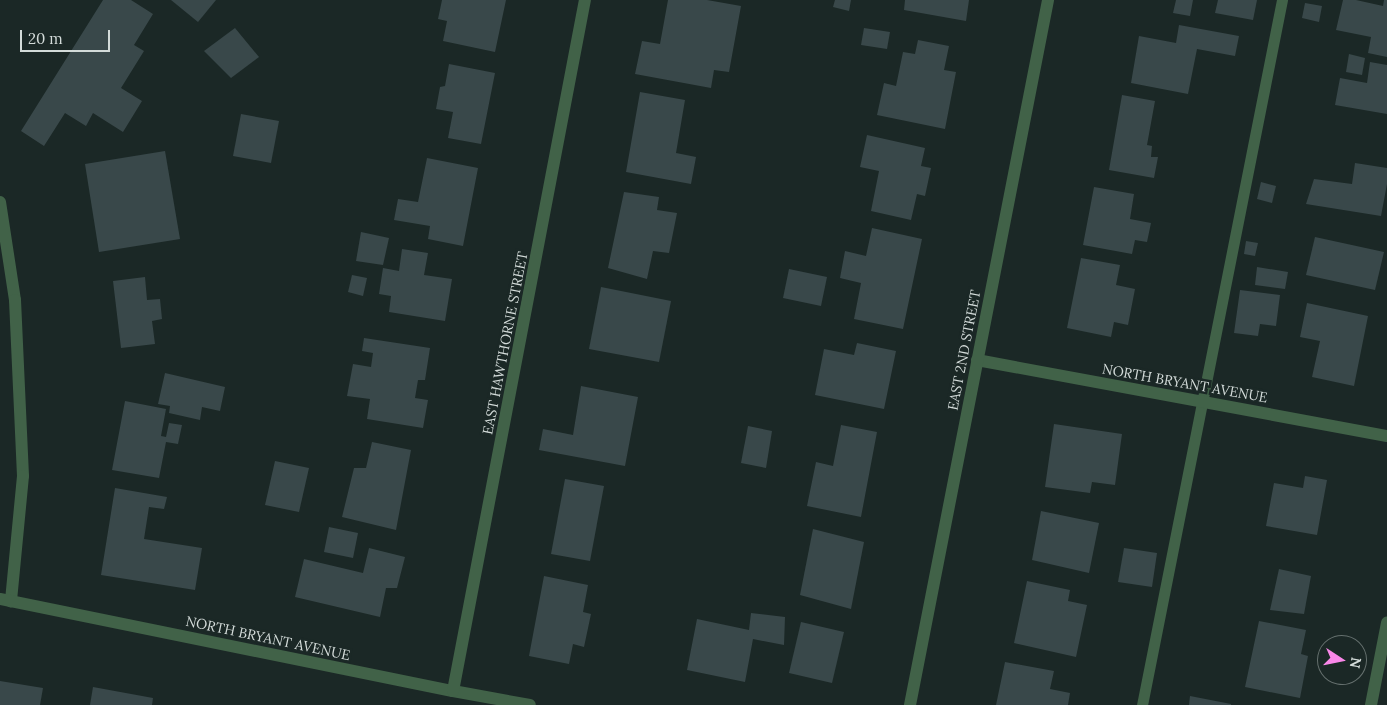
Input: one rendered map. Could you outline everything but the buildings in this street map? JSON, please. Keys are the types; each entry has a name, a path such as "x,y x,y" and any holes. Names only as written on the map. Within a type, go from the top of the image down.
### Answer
{"street":[{"name":"EAST HAWTHORNE STREET","path":"453,692 586,0"},
{"name":"EAST 2ND STREET","path":"910,705 1048,0"},
{"path":"0,202 15,300 23,476 6,600"},
{"name":"NORTH BRYANT AVENUE","path":"977,360 1387,436"},
{"name":"NORTH BRYANT AVENUE","path":"6,600 453,692 530,705"},
{"path":"1371,705 1387,623"}],"lane":[{"path":"1142,705 1200,402 1282,0"}]}
